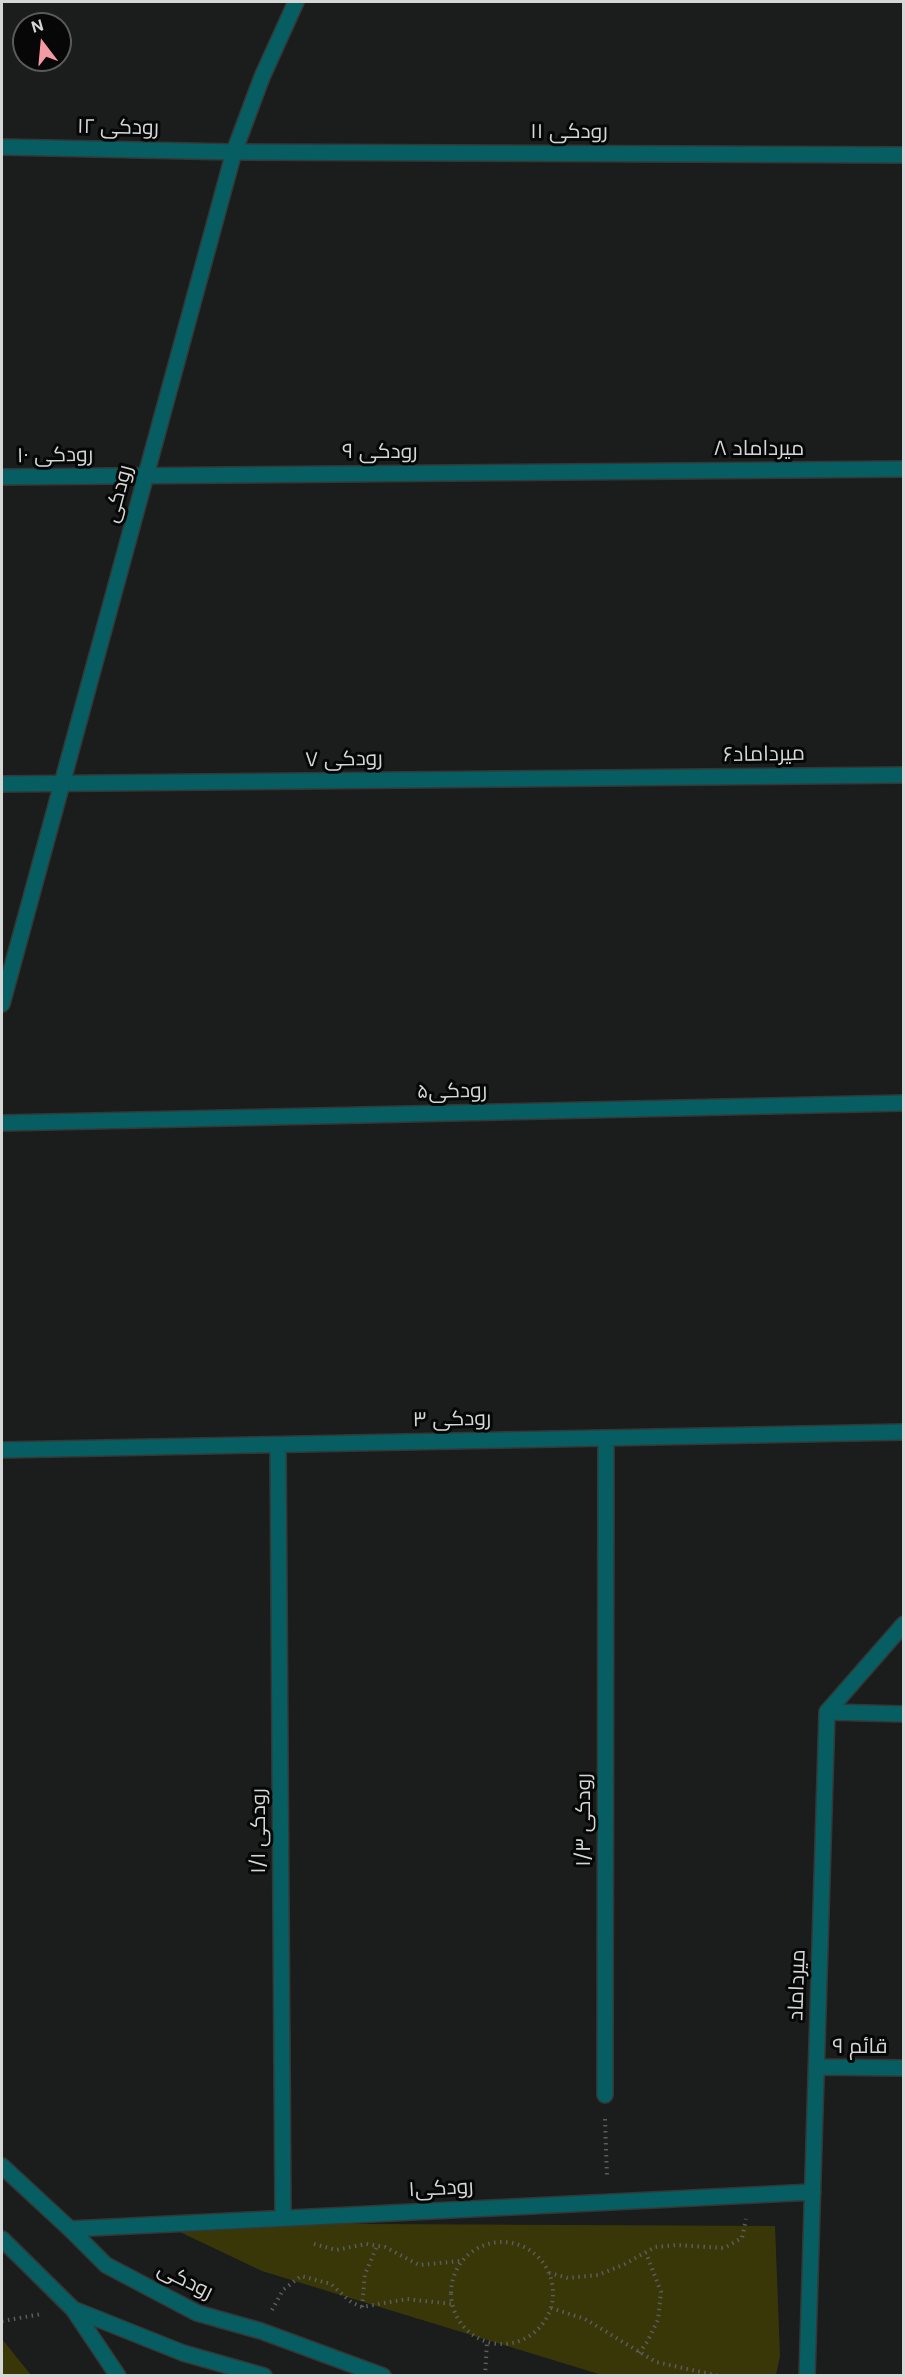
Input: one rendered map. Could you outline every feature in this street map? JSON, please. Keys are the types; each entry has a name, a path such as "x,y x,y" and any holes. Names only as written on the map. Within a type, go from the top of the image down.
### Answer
{"street":[{"name":"رودکی","path":"2,1004 234,152 262,77 297,2"},
{"name":"رودکی ۱۲","path":"2,147 234,152"},
{"name":"رودکی ۱۱","path":"234,152 903,155"},
{"name":"میرداماد ۸","path":"614,471 903,469"},
{"name":"رودکی ۹","path":"146,475 614,471"},
{"name":"رودکی ۱۰","path":"2,477 146,475"},
{"name":"میرداماد۶","path":"626,778 903,775"},
{"name":"رودکی ۷","path":"2,784 626,778"},
{"name":"رودکی۵","path":"2,1122 903,1103"},
{"name":"رودکی ۳","path":"2,1450 903,1432"},
{"name":"رودکی ۱/۳","path":"604,2095 606,1438"},
{"name":"رودکی ۱/۱","path":"278,1444 288,2218"},
{"path":"827,1712 903,1624"},
{"path":"827,1712 903,1714"},
{"name":"میرداماد","path":"807,2376 827,1712"},
{"name":"قائم ۹","path":"816,2067 903,2068"},
{"name":"رودکی","path":"2,2166 106,2265 197,2313 261,2331 383,2376"},
{"name":"رودکی۱","path":"70,2229 813,2192"},
{"path":"2,2239 73,2309 118,2376"},
{"path":"73,2309 183,2353 264,2376"}],"path":[{"path":"604,2095 608,2202"},
{"path":"549,2273 568,2278 598,2275 626,2264 655,2247 677,2245 724,2248 742,2238 752,2195"},
{"path":"288,2218 301,2235 314,2244 336,2250 366,2244 385,2247 419,2265 461,2261"},
{"path":"509,2241 526,2247 540,2258 549,2273 553,2290 551,2308 542,2324 529,2336 513,2343 487,2342 478,2338 464,2328 454,2312 450,2295 452,2277 461,2261 474,2250 491,2242 509,2241"},
{"path":"362,2307 364,2274 377,2246"},
{"path":"639,2353 647,2343 658,2320 661,2292 646,2253"},
{"path":"261,2331 283,2290 301,2277 331,2284 351,2302 362,2307 407,2300 452,2304"},
{"path":"551,2308 585,2319 656,2362 719,2376"},
{"path":"2,2321 73,2309"},
{"path":"485,2376 487,2342"}],"shaded area":[{"path":"161,2223 775,2226 780,2356 776,2375 602,2375 262,2271"},
{"path":"2,2339 31,2375 2,2375"}]}
